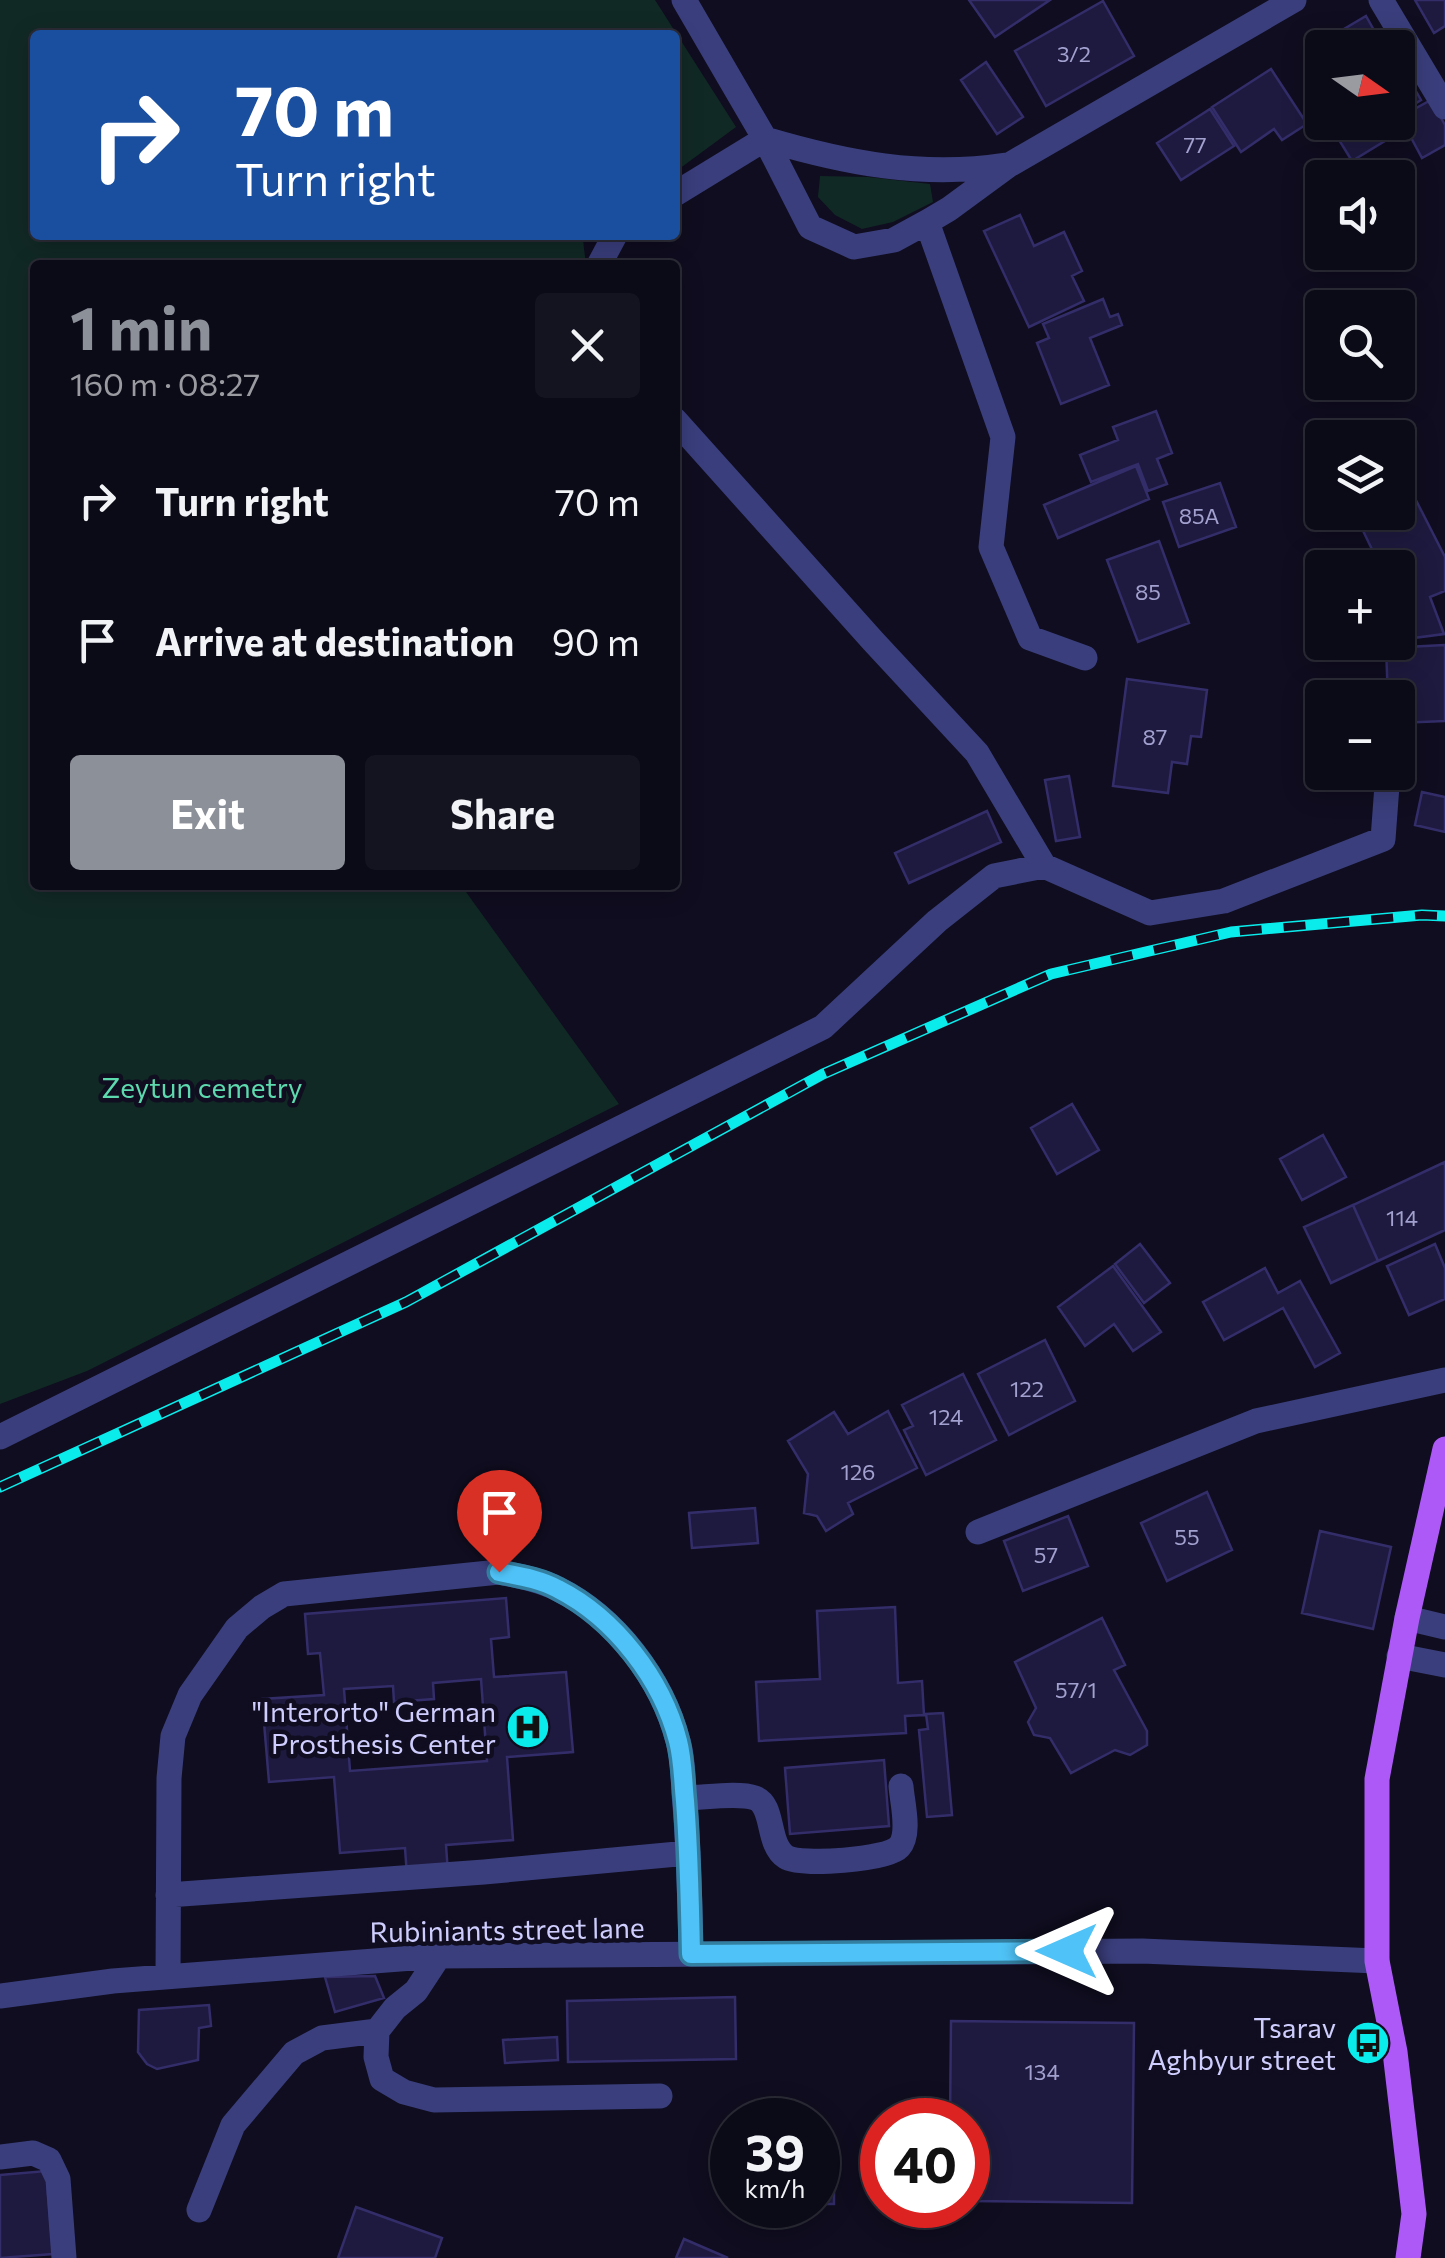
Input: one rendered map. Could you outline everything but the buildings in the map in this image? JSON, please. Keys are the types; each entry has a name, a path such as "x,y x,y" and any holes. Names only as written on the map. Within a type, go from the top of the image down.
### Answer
{"main road":[{"path":"1408,2258 1414,2214 1395,2052 1377,1962 1377,1779 1407,1618 1444,1455"}],"street":[{"path":"684,0 766,138 810,228 854,247 894,240 927,222 1009,164 1294,0"},
{"path":"1381,0 1445,107"},
{"path":"680,191 766,138 866,165 945,171 1009,164"},
{"path":"927,222 1003,437 992,547 1030,638 1086,658"},
{"path":"680,426 977,753 1044,866"},
{"path":"0,1437 823,1027 937,921 994,876 1044,866 1150,913 1224,902 1383,840 1387,790"},
{"path":"978,1532 1256,1421 1445,1380"},
{"path":"168,1976 169,1778 173,1736 190,1695 237,1628 284,1594 499,1572 557,1588 594,1611 620,1637 655,1683 679,1744 691,1954"},
{"path":"1407,1618 1445,1627"},
{"path":"1400,1656 1445,1665"},
{"path":"684,1798 755,1798 765,1806 782,1855 796,1862 818,1862 874,1856 894,1851 902,1844 905,1832 901,1786"},
{"path":"168,1895 688,1854"},
{"name":"Rubiniants street lane","path":"0,1996 168,1976 439,1956 1142,1950 1377,1962"},
{"path":"439,1956 416,1990 377,2030 376,2057 382,2079 404,2092 434,2100 660,2096"},
{"path":"199,2210 233,2125 294,2053 322,2038 377,2030"},
{"path":"0,2156 33,2154 49,2160 58,2179 64,2258"}],"green space":[{"name":"Zeytun cemetry","path":"0,0 655,0 674,30 30,30 30,240 583,240 585,260 30,260 30,890 465,890 619,1104 87,1371 0,1404"},
{"name":"Zeytun cemetry","path":"680,39 736,127 680,168"},
{"path":"820,176 930,184 933,202 893,222 862,229 835,215 818,197"}],"railway":[{"path":"0,1487 406,1302 823,1074 1051,974 1231,932 1445,916"}],"place":[{"name":"\"Interorto\" German Prosthesis Center","path":"528,1727"},
{"name":"Tsarav Aghbyur street","path":"1368,2043"}],"route":[{"path":"499,1572 557,1588 594,1611 620,1637 655,1683 679,1744 691,1954 1067,1951"}]}
